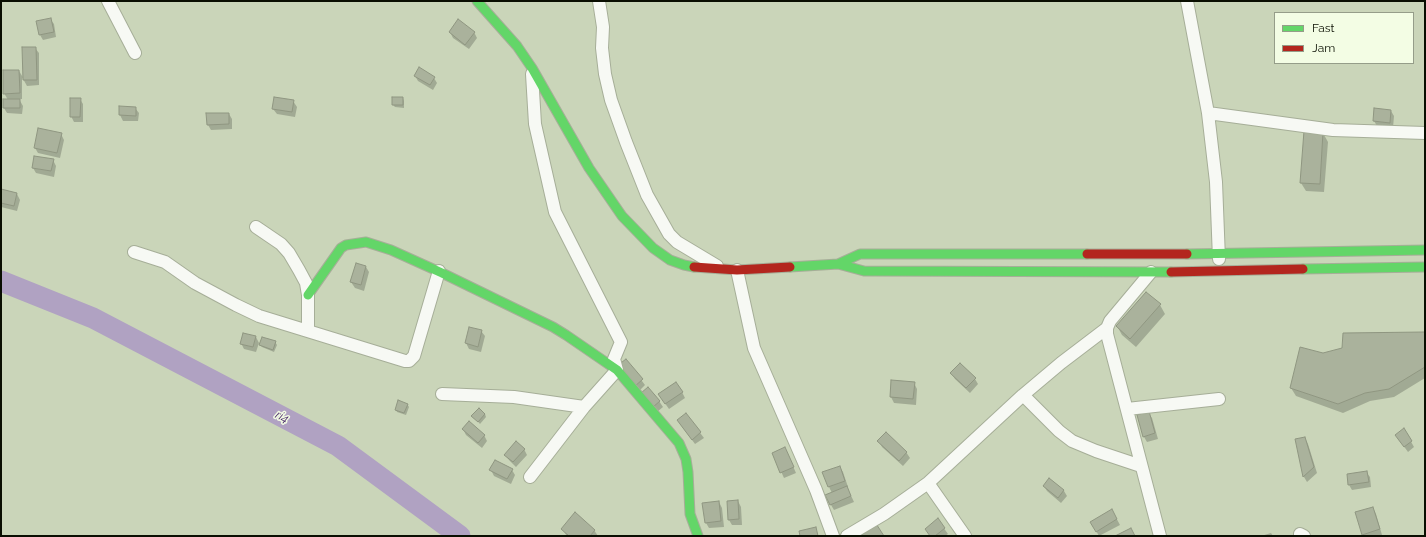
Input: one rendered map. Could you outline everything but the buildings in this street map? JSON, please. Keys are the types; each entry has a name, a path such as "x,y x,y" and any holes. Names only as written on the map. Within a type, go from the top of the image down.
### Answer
{"main road":[{"path":"477,1 517,46 532,68 589,168 622,216 653,248 670,260 684,265 737,270 838,264 864,271 983,272 1151,272 1425,267"},
{"path":"308,295 340,248 346,245 366,242 377,245 439,271 553,327 617,370 679,443 686,458 690,514 698,536"},
{"path":"838,264 860,254 1159,254 1425,250"}],"street":[{"path":"108,1 135,53"},
{"path":"599,1 603,27 602,48 605,74 619,121 647,195 669,234 677,242 687,250 722,269"},
{"path":"1187,1 1208,113 1216,182 1219,270"},
{"path":"530,477 584,407 617,370 614,359 621,342 555,212 535,124 532,68"},
{"path":"1208,113 1333,130 1425,133"},
{"path":"256,227 281,244 289,253 306,284 308,295 308,330"},
{"path":"134,252 164,262 202,287 259,316 285,325 308,330 374,352 409,361 414,356 439,271"},
{"path":"737,270 754,348 816,490 833,536"},
{"path":"1151,272 1110,321 1107,328 1107,334 1160,536"},
{"path":"847,536 884,514 928,483 1060,363 1107,328"},
{"path":"442,394 514,397 584,407"},
{"path":"1023,396 1059,431 1072,441 1096,452 1141,466"},
{"path":"1126,409 1220,399"},
{"path":"928,483 965,536"}],"waterway":[{"name":"ri4","path":"1,281 93,318 338,446 460,536"}],"traffic: fast":[{"path":"477,1 517,46 532,68 589,168 622,216 653,248 670,260 694,267"},
{"path":"308,295 341,248 346,245 366,242 391,250 442,273 553,327 566,335 617,370 679,443 686,459 690,514 698,536"},
{"path":"1187,254 1425,250"},
{"path":"838,264 860,254 1087,254"},
{"path":"790,267 838,264 864,271 1171,272"},
{"path":"1303,269 1425,267"}],"traffic: jam":[{"path":"1087,254 1187,254"},
{"path":"694,267 737,270 790,267"},
{"path":"1171,272 1303,269"}]}
